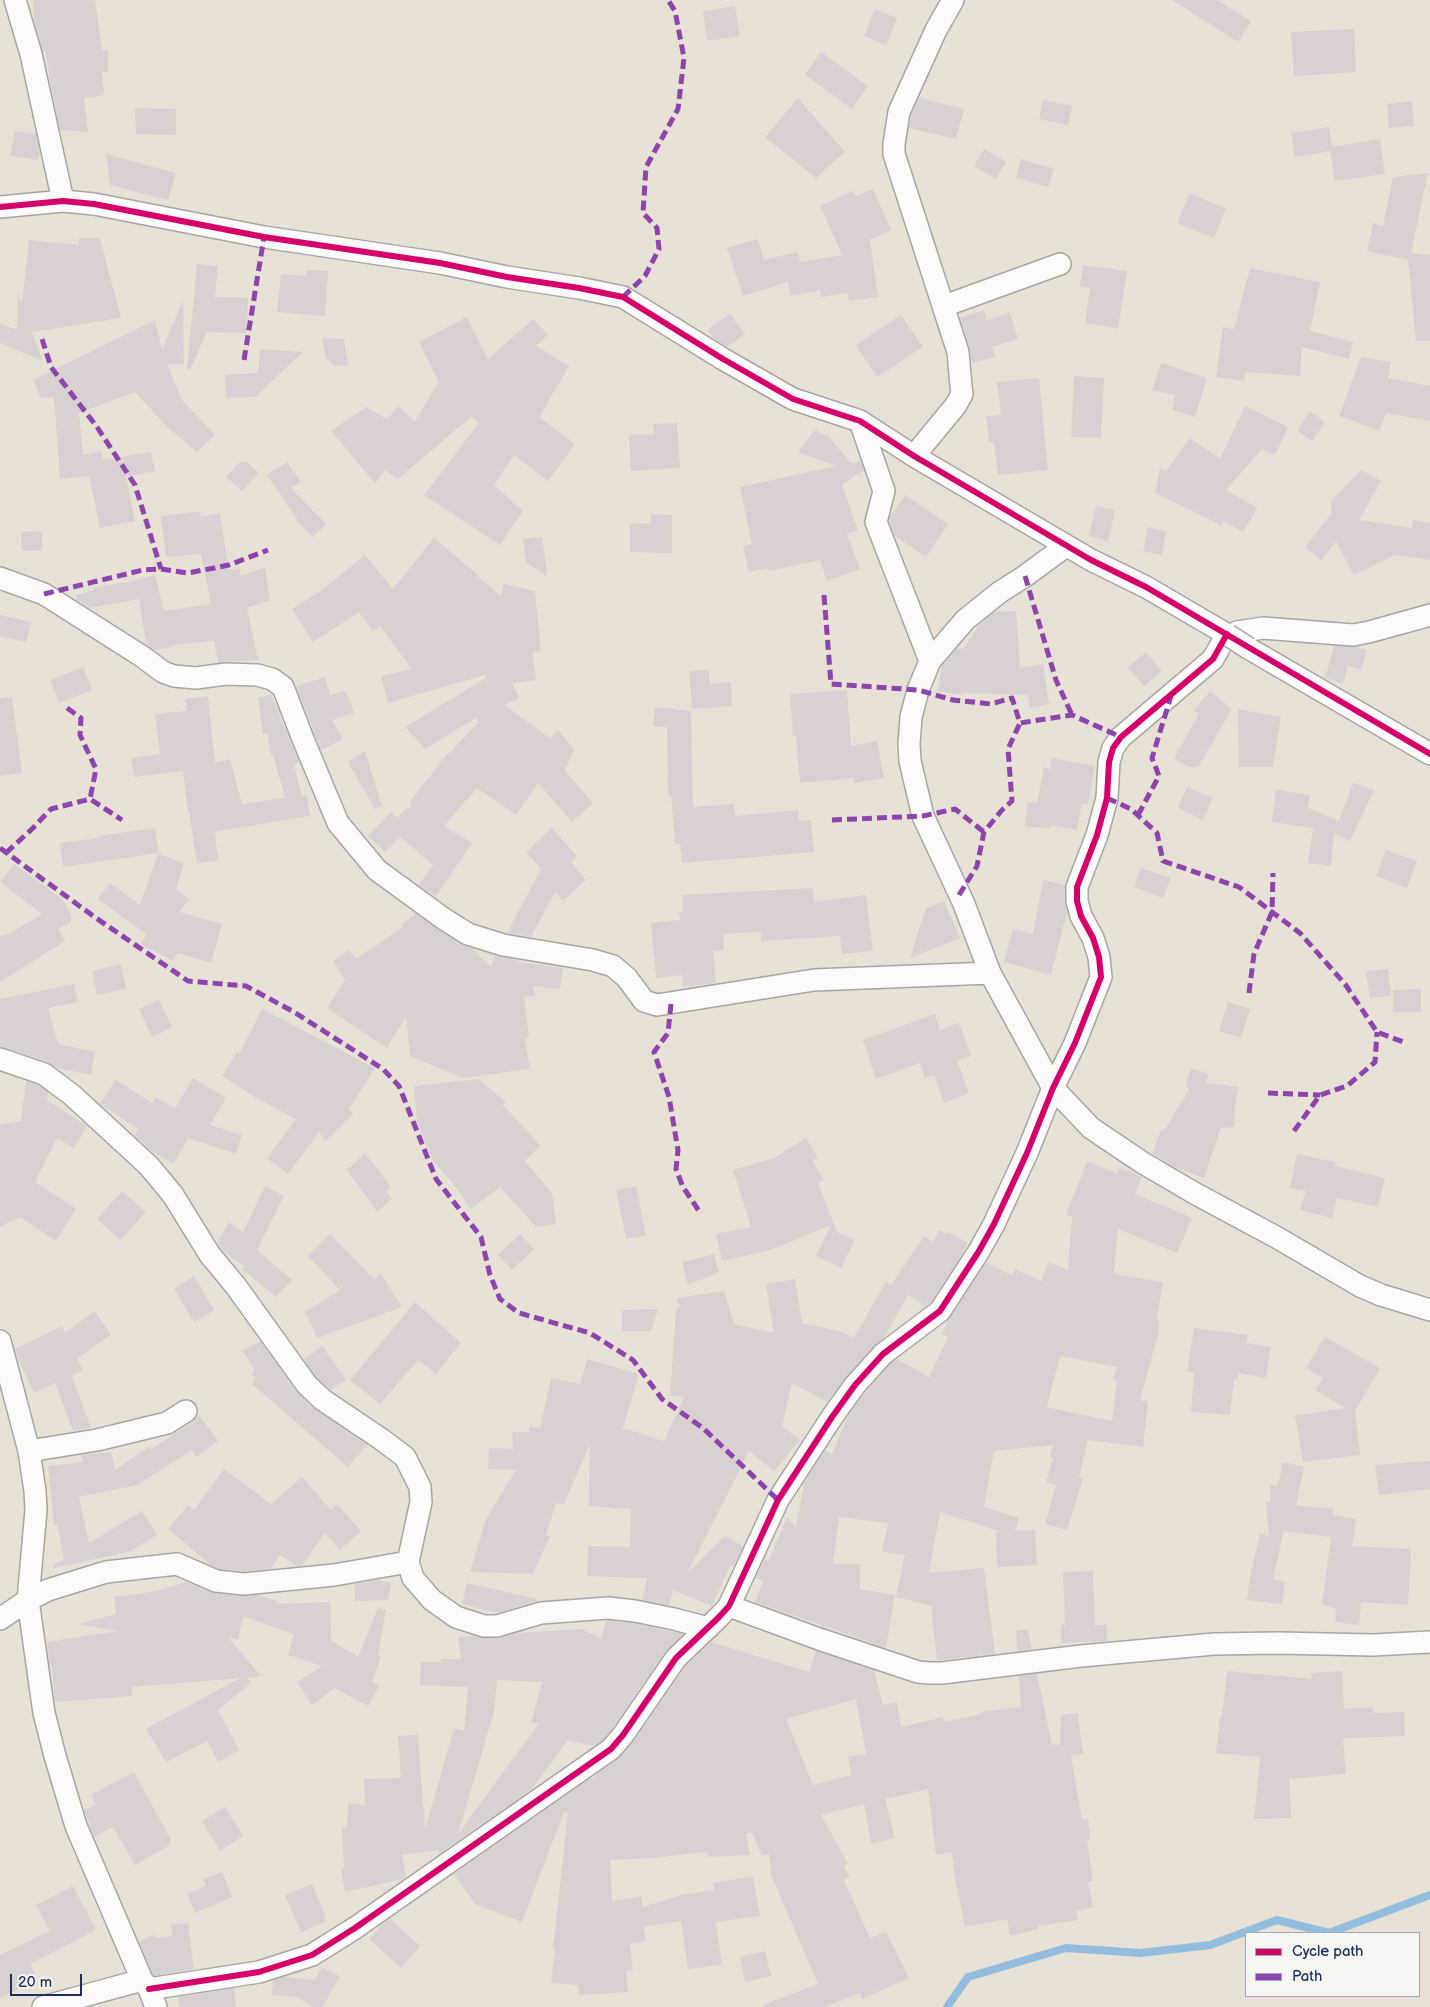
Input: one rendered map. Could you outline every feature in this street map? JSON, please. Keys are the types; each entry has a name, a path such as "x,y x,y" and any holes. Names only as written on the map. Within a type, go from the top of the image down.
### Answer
{"street":[{"path":"15,0 31,54 63,201"},
{"path":"914,456 956,405 962,394 958,352 894,154 894,144 899,112 936,30 953,0"},
{"path":"0,207 63,201 94,204 264,237 440,263 507,277 623,297 723,359 793,399 860,421 914,456 1066,546 1146,587 1430,754"},
{"path":"944,306 1060,264"},
{"path":"860,421 884,491 876,522 930,661"},
{"path":"1066,546 1000,592 965,620 930,661 918,690 911,717 910,761 923,816 964,904 990,974 1053,1088 1091,1128 1143,1163 1360,1286 1380,1295 1430,1310"},
{"path":"0,578 44,594 143,657 162,672 174,676 196,678 226,674 258,675 272,679 283,687 306,748 338,822 377,870 444,919 468,934 504,946 593,960 614,966 627,978 644,1001 657,1005 814,980 990,974"},
{"path":"1228,634 1226,639 1237,632 1263,628 1353,635 1430,615"},
{"path":"43,2007 149,1992 259,1972 312,1954 355,1928 611,1749 669,1665 684,1648 708,1628 729,1606 778,1500 855,1385 883,1354 940,1311 979,1251 1009,1194 1053,1088 1075,1043 1101,977 1099,957 1081,916 1077,901 1077,887 1097,835 1107,798 1108,770 1113,748 1121,737 1213,659 1228,634"},
{"path":"0,1060 44,1074 72,1095 149,1166 173,1195 210,1255 307,1385 323,1400 388,1443 405,1457 420,1487 421,1502 408,1562 413,1578 432,1600 447,1612 479,1626 497,1626 541,1613 608,1608 635,1611 708,1628"},
{"path":"0,1341 29,1451 36,1510 28,1600 44,1713 76,1826 149,1992"},
{"path":"29,1451 96,1440 158,1425 178,1418 186,1411"},
{"path":"0,1619 28,1600 48,1590 106,1572 177,1564 216,1581 244,1584 334,1575 408,1562"},
{"path":"729,1606 918,1672 929,1673 1081,1656 1214,1644 1270,1642 1373,1645 1430,1642"}],"building":[{"path":"33,0 95,0 102,50 108,50 108,72 102,72 104,95 84,98 88,132 60,130 46,52 43,52 34,20"},
{"path":"1172,0 1217,0 1251,21 1238,42"},
{"path":"735,6 740,36 707,41 703,11"},
{"path":"875,9 897,18 886,45 864,36"},
{"path":"1354,29 1356,72 1294,76 1291,32"},
{"path":"821,52 868,86 852,109 805,75"},
{"path":"798,98 845,152 816,178 765,137"},
{"path":"919,98 964,109 956,139 909,128 911,116"},
{"path":"1043,100 1072,106 1068,125 1039,119"},
{"path":"1412,101 1414,126 1389,128 1387,104"},
{"path":"135,108 176,109 176,135 136,134"},
{"path":"1329,127 1332,147 1380,139 1385,174 1335,181 1330,151 1295,157 1291,133"},
{"path":"15,131 36,134 40,152 38,160 10,156"},
{"path":"984,149 1006,162 996,179 974,166"},
{"path":"106,154 176,173 168,200 110,185"},
{"path":"1021,159 1054,169 1048,187 1016,178"},
{"path":"1428,173 1411,253 1430,255 1430,341 1416,341 1408,260 1367,251 1373,223 1383,226 1393,177"},
{"path":"873,189 891,230 870,240 878,297 849,301 848,293 821,297 820,290 790,296 788,282 743,296 727,248 758,239 764,260 798,252 800,262 842,255 820,206 853,191 856,196"},
{"path":"1190,193 1226,209 1214,238 1177,223"},
{"path":"79,238 100,238 121,318 32,332 43,361 0,343 0,323 17,330 18,297 22,303 29,240 79,245"},
{"path":"197,264 218,266 215,297 248,298 247,333 207,332 190,370 187,369"},
{"path":"1083,265 1127,271 1118,329 1085,323 1090,288 1080,286"},
{"path":"1250,268 1320,282 1310,331 1353,342 1349,359 1302,347 1300,376 1245,372 1244,381 1216,377 1223,327 1234,329"},
{"path":"307,270 328,271 325,316 277,312 281,274 306,276"},
{"path":"183,301 184,364 167,364 182,400 215,435 197,452 168,428 135,392 79,413 83,455 101,451 103,460 151,452 155,471 126,477 135,521 100,528 89,476 60,479 54,397 41,398 33,380 155,320 162,349"},
{"path":"984,310 987,320 1010,313 1018,339 992,347 995,357 972,363 970,348 960,318"},
{"path":"730,314 745,334 727,347 713,338 707,330"},
{"path":"901,315 923,347 877,377 856,345"},
{"path":"467,317 488,359 533,319 548,335 536,346 569,366 539,417 575,444 548,481 514,455 494,485 523,511 500,545 424,495 479,423 472,416 398,479 385,470 375,483 331,431 366,407 387,419 398,406 415,421 439,382 419,342"},
{"path":"322,338 344,339 348,365 335,366 326,358"},
{"path":"260,349 303,352 255,397 226,398 225,375 258,373"},
{"path":"1361,357 1391,362 1388,378 1430,386 1430,421 1386,413 1379,431 1339,416"},
{"path":"1161,363 1207,378 1195,417 1172,410 1175,395 1152,390"},
{"path":"1074,376 1104,378 1101,438 1071,437"},
{"path":"1039,378 1048,470 998,475 994,442 989,442 986,416 1001,415 997,382"},
{"path":"1245,406 1288,427 1275,455 1262,449 1226,490 1257,508 1243,532 1223,521 1221,525 1155,493 1160,468 1166,471 1190,438 1220,459"},
{"path":"1310,411 1325,422 1312,441 1297,430"},
{"path":"677,423 680,468 631,471 629,435 654,434 653,424"},
{"path":"815,430 830,438 851,463 861,461 864,470 859,473 863,477 857,474 842,485 858,530 847,534 860,569 827,581 820,560 769,571 768,568 749,572 743,546 752,544 740,487 836,466 798,452"},
{"path":"240,462 247,462 259,473 242,491 226,477"},
{"path":"287,462 301,482 291,488 326,524 313,537 296,520 267,475"},
{"path":"1361,470 1381,481 1359,520 1412,528 1413,520 1430,523 1430,560 1394,555 1354,575 1336,542 1321,560 1305,547 1332,513 1332,500"},
{"path":"905,495 948,524 926,557 894,535 889,521 890,516"},
{"path":"1096,506 1115,510 1108,541 1089,536"},
{"path":"200,512 201,517 220,513 229,570 239,568 241,576 265,567 270,600 247,608 258,660 218,662 214,641 173,645 173,647 154,650 146,644 139,599 90,608 77,600 76,595 94,590 94,588 155,575 164,611 211,604 201,554 166,557 161,516"},
{"path":"651,514 672,515 672,553 630,552 630,523 651,524"},
{"path":"1148,527 1166,531 1162,555 1143,551"},
{"path":"42,531 42,550 22,551 21,532"},
{"path":"542,537 547,576 526,562 523,539"},
{"path":"434,538 501,596 504,584 535,591 541,651 532,652 536,680 512,683 519,698 504,705 550,738 558,730 574,749 565,771 593,803 572,822 538,783 516,815 477,788 444,826 472,843 436,896 419,885 433,865 400,837 385,852 368,836 391,812 397,818 405,809 411,807 410,801 438,764 479,722 476,718 425,749 405,727 486,678 485,675 388,703 381,676 412,669 380,626 373,631 359,612 313,642 292,609 322,590 365,555 393,589"},
{"path":"1016,611 1020,668 1043,664 1049,704 1030,708 1028,695 963,693 963,695 938,691 942,666 957,648 963,649 979,625 994,612"},
{"path":"0,615 31,622 26,642 0,636"},
{"path":"1334,646 1358,647 1367,650 1361,670 1348,666 1343,684 1325,678"},
{"path":"1146,652 1162,671 1144,686 1128,667"},
{"path":"83,667 92,690 59,703 50,680"},
{"path":"709,670 710,684 731,682 732,706 692,709 689,671"},
{"path":"325,677 330,695 344,691 351,702 354,713 332,720 343,739 321,750 296,686"},
{"path":"847,690 851,746 877,741 884,778 854,783 853,778 800,783 796,735 793,736 790,694"},
{"path":"1210,691 1232,709 1198,767 1188,767 1174,758 1199,714 1194,710"},
{"path":"271,694 299,762 294,765 302,796 307,795 310,816 215,832 218,861 197,863 183,771 134,777 131,758 160,754 155,714 187,711 185,699 208,696 215,763 230,759 242,804 285,798 273,755 271,755 267,733 263,734 258,698"},
{"path":"12,697 22,773 0,776 0,698"},
{"path":"655,707 691,711 693,807 734,804 735,816 798,810 799,821 811,820 814,852 682,863 680,843 675,844 671,795 668,795 667,727 653,726"},
{"path":"1238,709 1281,717 1273,767 1239,767"},
{"path":"365,751 382,806 375,809 348,762"},
{"path":"1052,758 1095,766 1088,804 1082,803 1077,830 1050,825 1050,828 1025,827 1027,802 1037,803 1044,767 1050,769"},
{"path":"1353,783 1374,790 1350,841 1334,834 1331,866 1308,863 1313,828 1272,822 1276,790 1310,795 1308,808 1339,821"},
{"path":"1187,787 1213,798 1203,820 1178,808"},
{"path":"155,828 159,853 63,867 60,843"},
{"path":"552,828 577,856 571,862 586,880 563,901 555,892 531,937 507,933 541,869 526,852"},
{"path":"1386,850 1417,861 1407,888 1376,876"},
{"path":"158,854 184,863 176,889 189,899 179,912 222,924 211,963 177,953 173,961 141,944 146,934 98,899 110,883 140,905"},
{"path":"14,864 62,899 71,914 71,922 58,929 65,941 0,982 0,936 9,934 42,914 0,882"},
{"path":"1141,868 1171,878 1163,898 1134,887"},
{"path":"1043,880 1065,885 1067,912 1051,975 1004,962 1013,929 1033,934"},
{"path":"813,888 814,902 866,895 873,951 842,954 840,936 761,941 761,932 723,934 724,950 713,951 716,983 683,987 682,975 656,978 651,923 680,920 679,912 683,912 682,895"},
{"path":"944,901 960,938 910,958 926,908"},
{"path":"416,914 461,945 472,948 491,967 495,956 519,960 518,962 563,968 560,989 533,986 535,996 524,997 529,1037 525,1038 530,1069 463,1078 410,1056 406,1017 387,1048 327,1008 345,980 333,961 349,950 356,959 403,927 401,925"},
{"path":"121,964 126,989 97,995 92,971"},
{"path":"1388,969 1391,996 1370,998 1366,971"},
{"path":"74,984 78,1002 48,1008 58,1044 95,1052 91,1075 56,1068 48,1062 0,1047 0,999"},
{"path":"1421,989 1421,1012 1393,1012 1393,990"},
{"path":"159,1000 172,1027 152,1037 139,1009"},
{"path":"1228,1002 1250,1009 1241,1038 1219,1031"},
{"path":"262,1009 375,1068 349,1109 353,1114 326,1141 319,1132 288,1174 267,1158 296,1119 251,1095 222,1076 237,1052 239,1054"},
{"path":"935,1014 940,1030 959,1023 971,1056 957,1061 969,1093 944,1103 934,1075 925,1078 920,1063 876,1079 863,1040"},
{"path":"1191,1068 1209,1074 1206,1083 1238,1087 1234,1117 1235,1127 1221,1128 1204,1178 1175,1167 1152,1154 1161,1130 1164,1131 1190,1088 1185,1087"},
{"path":"193,1078 226,1098 210,1125 242,1135 236,1154 188,1138 174,1164 154,1153 135,1136 138,1129 100,1104 116,1080 152,1103 155,1097 175,1108"},
{"path":"478,1079 506,1102 503,1105 541,1146 525,1161 552,1193 556,1224 536,1227 500,1187 471,1209 452,1182 433,1161 417,1122 414,1086"},
{"path":"26,1081 38,1085 48,1092 47,1100 87,1126 74,1148 57,1138 35,1182 76,1209 56,1241 20,1217 0,1227 0,1125 21,1121"},
{"path":"806,1138 818,1158 812,1161 824,1180 818,1183 837,1232 855,1240 841,1268 816,1256 831,1225 770,1250 722,1261 716,1234 751,1227 733,1170 774,1158"},
{"path":"365,1153 391,1187 386,1191 392,1199 377,1212 347,1170"},
{"path":"1297,1154 1335,1162 1335,1166 1385,1178 1378,1207 1337,1198 1332,1218 1300,1210 1306,1191 1290,1188"},
{"path":"1087,1161 1117,1174 1119,1168 1142,1177 1135,1194 1192,1218 1177,1253 1118,1229 1114,1274 1163,1282 1157,1319 1159,1319 1158,1335 1140,1400 1148,1401 1143,1447 1088,1440 1079,1477 1083,1478 1067,1530 1045,1524 1056,1485 1046,1482 1053,1458 1050,1457 1053,1445 994,1451 984,1507 1019,1518 1015,1531 1035,1530 1037,1565 997,1567 996,1532 1002,1532 940,1512 929,1573 984,1568 995,1654 937,1660 931,1606 896,1597 905,1555 882,1551 888,1523 839,1517 833,1564 860,1564 860,1589 895,1595 886,1648 755,1602 763,1582 756,1578 765,1559 768,1561 787,1518 796,1526 804,1483 825,1450 832,1454 849,1414 865,1393 891,1363 897,1359 929,1377 948,1337 942,1334 948,1320 986,1263 1012,1275 1015,1269 1041,1281 1049,1262 1068,1270 1072,1216 1066,1215","holes":["1060,1356 1117,1367 1113,1380 1117,1381 1112,1421 1047,1407"]},
{"path":"265,1186 284,1196 257,1250 292,1280 276,1297 242,1269 244,1266 224,1252 217,1243 229,1222 243,1232"},
{"path":"636,1186 646,1236 626,1239 616,1190"},
{"path":"122,1191 146,1212 120,1240 97,1219"},
{"path":"939,1230 947,1234 948,1232 967,1243 963,1253 931,1302 926,1306 908,1295 884,1338 874,1346 846,1377 827,1402 792,1383 782,1426 800,1440 774,1471 749,1451 688,1572 725,1536 743,1546 733,1567 730,1566 712,1606 673,1590 669,1605 642,1600 647,1578 587,1576 588,1546 630,1547 631,1509 589,1506 590,1444 564,1504 556,1503 546,1535 550,1536 533,1574 470,1572 486,1519 516,1470 488,1469 489,1448 513,1449 512,1432 529,1432 529,1427 540,1428 551,1378 580,1384 587,1359 639,1374 623,1428 664,1441 684,1397 670,1396 676,1309 680,1308 677,1298 724,1291 734,1324 774,1333 766,1284 795,1279 802,1323 839,1331 854,1338 886,1282 891,1285 924,1236 933,1242"},
{"path":"330,1234 374,1279 381,1274 402,1307 317,1338 305,1312 340,1290 308,1256"},
{"path":"520,1234 534,1249 512,1270 498,1255"},
{"path":"714,1254 719,1272 688,1285 682,1262"},
{"path":"194,1276 214,1310 194,1322 174,1289"},
{"path":"415,1302 461,1343 436,1374 418,1360 380,1404 350,1380"},
{"path":"658,1309 651,1331 622,1331 622,1310"},
{"path":"94,1311 111,1334 77,1359 83,1370 72,1376 91,1428 73,1431 55,1383 34,1393 15,1349 62,1326 65,1333"},
{"path":"1194,1328 1248,1335 1246,1343 1271,1347 1266,1378 1239,1373 1237,1380 1234,1379 1230,1415 1191,1412 1194,1373 1187,1371"},
{"path":"1325,1337 1380,1368 1355,1411 1360,1455 1303,1462 1295,1416 1345,1408 1315,1390 1323,1378 1306,1368"},
{"path":"260,1341 298,1394 316,1410 367,1445 348,1467 252,1384 256,1378 251,1374 255,1370 242,1351"},
{"path":"322,1346 346,1379 331,1390 316,1377 304,1359"},
{"path":"199,1415 218,1441 196,1457 192,1450 137,1485 79,1497 89,1543 142,1511 157,1535 129,1552 54,1568 53,1565 64,1559 57,1524 54,1525 48,1466 84,1462 81,1455 111,1452 115,1470 149,1447 151,1449 193,1422"},
{"path":"1430,1461 1430,1489 1379,1495 1375,1465"},
{"path":"1283,1462 1304,1467 1296,1505 1333,1509 1332,1515 1356,1519 1352,1546 1411,1549 1408,1605 1361,1602 1359,1625 1335,1622 1336,1609 1322,1604 1331,1537 1284,1531 1273,1579 1285,1582 1282,1604 1247,1600 1250,1577 1260,1534 1269,1536 1266,1502 1271,1502 1270,1485 1278,1485"},
{"path":"224,1469 271,1504 302,1477 331,1510 337,1504 361,1531 340,1550 325,1533 302,1566 297,1566 280,1555 271,1569 244,1571 219,1569 212,1566 168,1529 188,1505 194,1510"},
{"path":"1093,1571 1095,1625 1107,1625 1107,1641 1061,1643 1061,1625 1065,1625 1063,1572"},
{"path":"379,1580 391,1583 388,1600 355,1601 354,1584"},
{"path":"186,1582 214,1593 243,1596 258,1595 278,1602 276,1604 330,1602 331,1640 358,1657 378,1608 386,1610 378,1655 381,1657 372,1681 379,1686 368,1706 335,1688 312,1705 297,1682 322,1666 288,1655 294,1634 243,1616 238,1640 228,1637 261,1676 247,1678 251,1683 218,1710 239,1750 218,1762 207,1741 166,1762 146,1729 240,1678 132,1687 132,1696 55,1702 52,1665 50,1665 47,1642 118,1631 79,1624 116,1614 114,1597 157,1591"},
{"path":"467,1583 537,1599 536,1601 497,1613 462,1604"},
{"path":"606,1621 633,1623 683,1634 666,1651 603,1740 593,1746 568,1740 532,1789 440,1853 438,1850 402,1855 406,1877 403,1879 345,1892 341,1868 344,1868 342,1827 347,1827 348,1803 365,1805 364,1779 401,1778 398,1736 418,1735 425,1830 454,1728 464,1731 468,1687 420,1685 421,1662 461,1659 458,1637 497,1638 517,1633 582,1629 601,1639","holes":["497,1680 542,1682 531,1723 539,1723 458,1834 494,1712"]},
{"path":"1027,1629 1032,1649 1017,1651 1016,1631"},
{"path":"711,1642 809,1672 816,1651 874,1670 883,1705 897,1702 901,1727 943,1717 944,1722 982,1714 982,1712 1021,1707 1019,1676 1037,1674 1052,1745 1060,1744 1061,1715 1078,1713 1083,1754 1071,1756 1082,1819 1088,1819 1090,1840 1087,1840 1093,1881 1088,1882 1093,1907 1076,1911 1078,1920 1038,1926 1038,1929 1010,1936 1007,1919 965,1927 955,1879 952,1852 936,1855 928,1789 885,1799 895,1838 871,1844 864,1804 821,1815 848,1864 844,1866 850,1877 844,1880 870,1938 886,1932 909,1978 862,1999 860,1993 825,2007 763,2007 763,2005 818,1984 771,1875 769,1855 762,1855 752,1832 746,1834 750,1855 708,1857 707,1852 610,1860 612,1901 641,1896 643,1907 681,1895 714,1890 713,1883 753,1876 760,1916 716,1922 722,1965 688,1969 681,1921 644,1927 646,1941 630,1944 633,1970 626,1971 628,1992 579,1995 578,1985 551,1983 568,1813 564,1812 522,1922 475,1904 454,1874 589,1779 595,1778 595,1775 618,1759 633,1742 686,1666","holes":["856,1699 866,1754 848,1757 851,1775 813,1785 786,1719"]},
{"path":"1227,1671 1312,1679 1311,1673 1342,1671 1344,1709 1372,1707 1373,1713 1404,1712 1405,1736 1343,1738 1346,1774 1289,1779 1291,1818 1254,1819 1260,1757 1216,1753"},
{"path":"134,1772 170,1838 170,1845 135,1865 113,1827 94,1837 84,1810 96,1805 91,1795"},
{"path":"225,1807 243,1836 220,1851 202,1821"},
{"path":"222,1872 232,1897 195,1913 187,1894 206,1886 203,1879"},
{"path":"312,1884 325,1915 325,1922 301,1932 285,1895"},
{"path":"73,1886 96,1930 30,1964 38,1980 0,1998 0,1955 50,1931 36,1905"},
{"path":"390,1919 420,1946 401,1968 369,1939"},
{"path":"188,1923 194,1969 154,1976 139,1942 154,1935 155,1938 172,1936 171,1925"},
{"path":"765,1951 771,1976 745,1982 740,1957"},
{"path":"322,1967 340,1977 322,2007 314,2007 297,1997 272,1995 273,1980 284,1977 315,1980"},
{"path":"234,1988 236,2007 179,2007 178,1997"}],"waterway":[{"path":"1332,1932 1430,1895"},
{"path":"947,2007 968,1977 1066,1948 1141,1953 1210,1945 1277,1920 1325,1932"}],"marked path":[{"path":"623,297 645,276 659,249 657,228 643,213 646,167 678,109 684,58 675,11 668,0"},
{"path":"244,360 264,237"},
{"path":"42,339 51,367 97,427 135,485 161,569"},
{"path":"44,594 143,570 161,569 188,573 229,565 268,550"},
{"path":"1025,576 1056,680 1072,715"},
{"path":"824,595 831,684 918,690 953,700 991,704 1012,698 1020,723 1072,715 1121,737"},
{"path":"1138,815 1159,776 1152,758 1171,696"},
{"path":"67,708 81,718 80,735 96,769 90,799"},
{"path":"959,895 977,866 984,832 1012,801 1008,749 1020,723"},
{"path":"1107,798 1131,809 1157,833 1163,861 1239,887 1300,933 1345,984 1377,1032 1406,1043"},
{"path":"6,853 51,809 90,799 122,820"},
{"path":"832,820 923,816 955,809 984,832"},
{"path":"0,848 96,918 188,981 246,986 294,1012 383,1069 399,1086 436,1179 481,1237 490,1275 500,1299 519,1313 590,1333 633,1360 662,1399 703,1428 778,1500"},
{"path":"1249,993 1254,954 1272,912 1273,873"},
{"path":"671,1004 668,1033 654,1052 669,1097 678,1150 676,1169 683,1187 699,1211"},
{"path":"1294,1131 1320,1095 1347,1086 1375,1062 1377,1032"},
{"path":"1268,1093 1320,1095"}],"cycle path":[{"path":"0,207 63,201 94,204 264,237 440,263 507,277 623,297 723,359 793,399 860,421 914,456 1091,560 1146,587 1430,754"},
{"path":"149,1989 259,1972 312,1955 355,1928 611,1749 623,1735 676,1658 729,1606 778,1500 832,1417 855,1385 883,1354 940,1311 994,1224 1027,1153 1053,1088 1075,1043 1101,977 1099,957 1093,938 1081,916 1077,901 1077,887 1097,835 1107,798 1109,762 1113,748 1121,737 1213,659 1227,634"}]}
